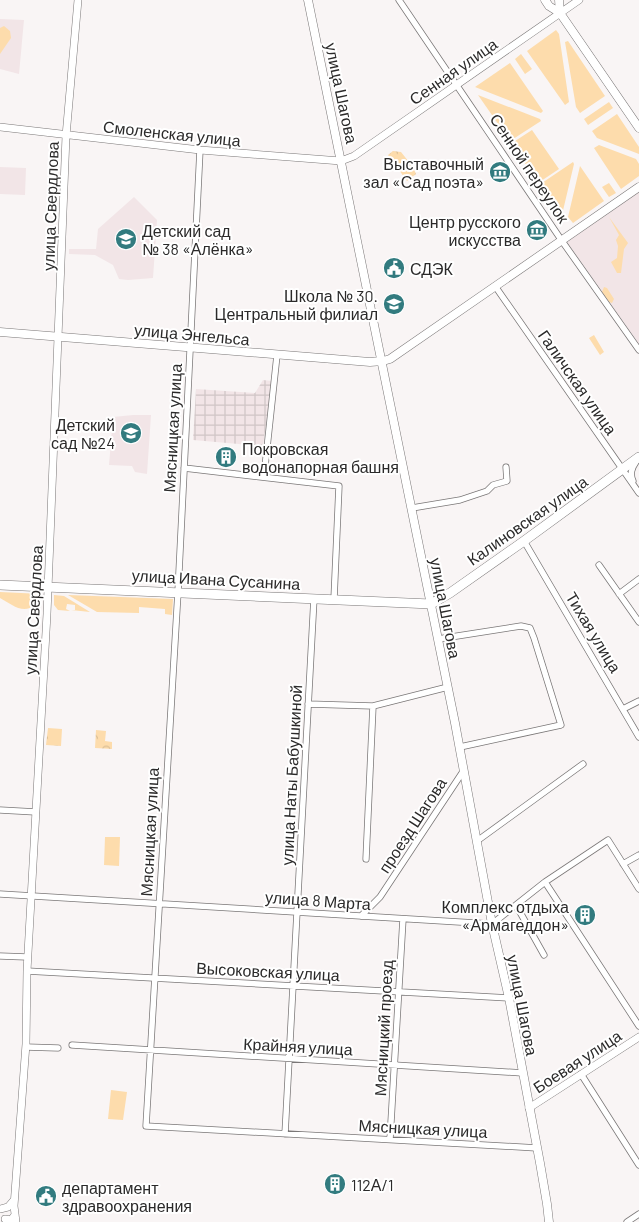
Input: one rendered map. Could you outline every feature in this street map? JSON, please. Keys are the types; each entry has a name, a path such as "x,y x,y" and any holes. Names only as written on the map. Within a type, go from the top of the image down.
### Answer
{"main road":[{"name":"улица Шагова","path":"308,0 432,604 492,924 509,998 549,1222"},
{"path":"545,0 560,13 639,128"},
{"path":"559,0 560,13"},
{"path":"383,361 639,187"},
{"name":"улица Энгельса","path":"0,332 277,355 383,361"},
{"name":"Калиновская улица","path":"432,604 524,541 639,458"},
{"name":"улица Ивана Сусанина","path":"0,585 432,604"}],"street":[{"name":"улица Свердлова","path":"15,1216 26,1047 26,971 48,588 66,136 78,0"},
{"name":"Сенной переулок","path":"400,0 562,241 639,350"},
{"name":"Сенная улица","path":"341,161 354,156 580,0"},
{"name":"Смоленская улица","path":"0,128 200,150 341,161"},
{"name":"Мясницкая улица","path":"200,150 178,592 146,1126 537,1148"},
{"name":"Галичская улица","path":"495,286 638,492"},
{"path":"264,476 277,355"},
{"path":"638,492 631,472 639,458"},
{"path":"412,508 460,500 487,491 493,485 507,481 506,467"},
{"path":"184,468 339,486 334,599"},
{"name":"Тихая улица","path":"524,541 639,737"},
{"path":"599,565 639,622"},
{"path":"620,594 639,579"},
{"name":"улица Наты Бабушкиной","path":"285,1134 314,598"},
{"path":"438,639 521,626 530,628 561,725 460,747"},
{"path":"308,704 373,706 448,687"},
{"path":"623,708 639,701"},
{"path":"366,859 373,706"},
{"path":"477,840 583,764"},
{"name":"проезд Шагова","path":"361,916 386,889 464,770"},
{"path":"0,810 36,812"},
{"path":"492,924 545,882 608,840 639,889"},
{"path":"623,864 639,855"},
{"path":"545,882 639,1026"},
{"name":"улица 8 Марта","path":"0,894 492,924"},
{"path":"516,905 544,955"},
{"name":"Мясницкий проезд","path":"390,1139 403,919"},
{"path":"0,956 27,957"},
{"name":"Высоковская улица","path":"26,971 509,998"},
{"name":"Боевая улица","path":"529,1108 639,1037"},
{"name":"Крайняя улица","path":"72,1045 522,1073"},
{"path":"26,1047 58,1048"},
{"path":"581,1074 639,1165"},
{"path":"4,1208 12,1208 15,1216 11,1220 4,1218 2,1214 4,1208 13,1203 15,1197"},
{"path":"627,1222 639,1214"}],"shaded area":[{"path":"0,19 24,20 19,74 0,69"},
{"path":"0,167 26,168 25,195 0,194"},
{"path":"639,191 639,344 567,242"},
{"name":"Детский сад № 38 «Алёнка»","path":"134,197 157,220 153,278 119,279 113,265 95,255 69,254 69,249 96,249 98,229"},
{"path":"263,380 272,381 263,446 193,440 196,389 255,393"},
{"name":"Детский сад №24","path":"151,415 147,474 135,472 132,466 109,465 113,417"}],"green space":[{"path":"4,26 10,31 11,38 0,54 0,28"},
{"path":"556,30 559,34 569,102 565,105 527,51"},
{"path":"568,41 605,96 580,113 576,107 565,42"},
{"path":"521,54 532,69 525,74 515,59"},
{"path":"510,63 543,111 541,113 475,87"},
{"path":"478,95 540,119 541,121 510,141"},
{"path":"609,102 613,108 588,125 584,119"},
{"path":"617,114 639,147 639,154 597,138 592,131"},
{"path":"532,130 559,169 538,183 512,143"},
{"path":"599,145 636,159 639,164 639,176 621,189 594,148"},
{"path":"393,151 401,152 413,167 416,174 407,181 388,155"},
{"path":"573,162 574,164 561,219 539,185"},
{"path":"580,166 604,201 573,223 568,217"},
{"path":"609,183 616,193 609,197 602,187"},
{"path":"609,217 628,243 624,249 621,273 617,273 611,262 617,258 618,246 616,240 619,235"},
{"path":"604,287 607,288 614,299 612,303 609,302 602,292"},
{"path":"594,335 604,352 600,355 589,338"},
{"path":"0,592 42,594 40,600 31,608 22,609 0,598"},
{"path":"54,595 64,596 90,612 71,610 75,610 75,605 67,604 66,609 70,611 58,610 54,605"},
{"path":"68,595 173,599 172,615 165,614 165,609 139,607 139,613 97,612"},
{"path":"48,728 62,729 61,746 46,745"},
{"path":"96,730 106,731 105,741 112,742 112,749 95,748"},
{"path":"105,837 120,837 119,866 104,865"},
{"path":"111,1090 127,1092 123,1120 108,1119"}],"place":[{"name":"Выставочный зал «Сад поэта»","path":"500,172"},
{"name":"Центр русского искусства","path":"537,230"},
{"name":"Детский сад № 38 «Алёнка»","path":"126,239"},
{"name":"СДЭК","path":"394,268"},
{"name":"Школа № 30. Центральный филиал","path":"394,304"},
{"name":"Детский сад №24","path":"131,433"},
{"name":"Покровская водонапорная башня","path":"226,457"},
{"name":"Комплекс отдыха «Армагеддон»","path":"585,915"},
{"name":"112А/1","path":"335,1184"},
{"name":"департамент здравоохранения","path":"46,1196"}]}
